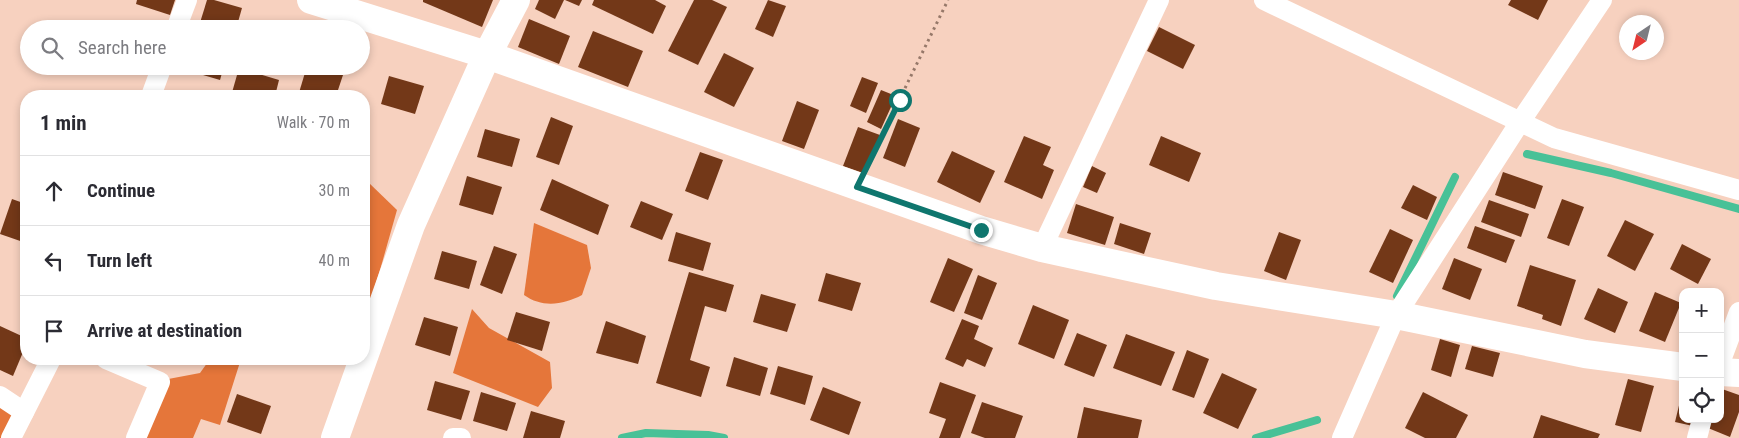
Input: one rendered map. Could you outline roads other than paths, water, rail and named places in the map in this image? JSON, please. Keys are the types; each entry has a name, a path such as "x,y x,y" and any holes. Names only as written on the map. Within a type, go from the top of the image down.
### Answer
{"street":[{"path":"179,20 187,0"},
{"path":"311,0 488,55 857,187 981,230 1042,248 1216,286 1396,316 1585,354 1679,366"},
{"path":"370,334 411,225 488,55 516,0"},
{"path":"1042,248 1159,0"},
{"path":"1264,0 1554,138 1739,190"},
{"path":"1342,438 1396,316 1520,122 1602,0"},
{"path":"153,90 159,75"},
{"path":"1724,352 1739,312"},
{"path":"11,438 48,365"},
{"path":"120,365 160,382 136,438"},
{"path":"342,437 361,365"},
{"path":"1724,372 1739,373"},
{"path":"0,396 24,412"},
{"path":"1697,438 1701,423"},
{"path":"453,438 461,438"}],"waterway":[{"path":"1527,154 1611,173 1739,209"},
{"path":"1397,296 1455,177"},
{"path":"1256,438 1317,420"},
{"path":"622,438 646,433 708,435 724,438"}]}
